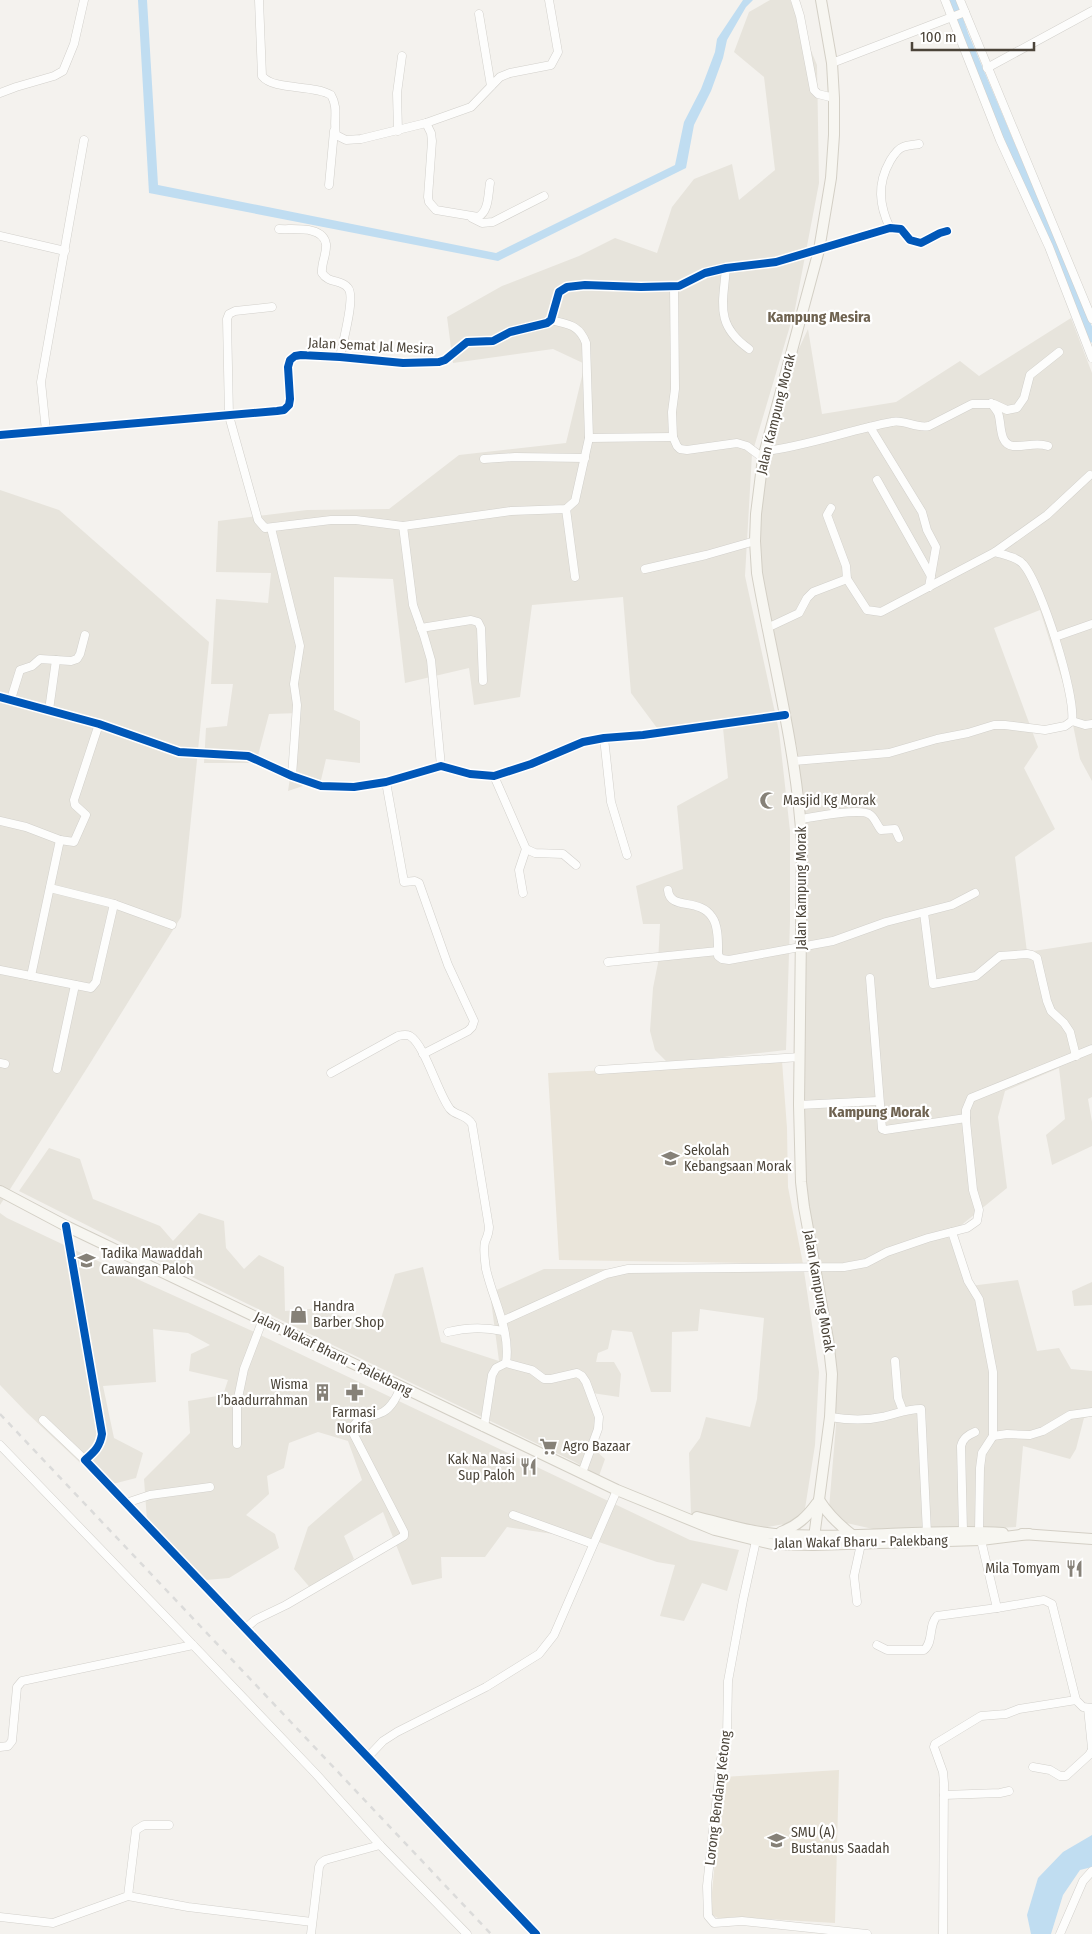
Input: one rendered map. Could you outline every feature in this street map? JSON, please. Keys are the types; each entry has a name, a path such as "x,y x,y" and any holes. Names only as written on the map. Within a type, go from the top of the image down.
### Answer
{"main road":[{"name":"Jalan Kampung Morak","path":"814,1540 830,1417 831,1358 801,1182 799,1105 801,819 794,760 757,572 755,541 756,514 764,455 819,250 831,178 834,98 832,63 821,0"},
{"name":"Jalan Wakaf Bharu - Palekbang","path":"0,1191 66,1226 263,1319 484,1427 617,1490 669,1510 757,1536 772,1544 851,1534 963,1531 980,1536"},
{"path":"774,1534 793,1528 808,1516 819,1500 838,1525 851,1534"},
{"name":"Jalan Wakaf Bharu - Palekbang","path":"757,1536 774,1534 860,1544 1029,1534 1092,1539"}],"street":[{"path":"0,93 57,75 62,71 74,44 84,0"},
{"path":"259,0 262,76 270,82 316,90 331,95 336,107 329,185"},
{"path":"334,129 337,137 346,140 373,137 426,123 471,107 500,77 510,73 551,65 558,52 549,0"},
{"path":"795,0 814,90 818,94 834,98"},
{"path":"945,0 1000,140 1092,319"},
{"path":"960,0 1050,235 1092,358"},
{"path":"987,68 1092,11"},
{"path":"832,63 964,13"},
{"path":"479,14 491,86"},
{"path":"398,131 397,92 402,56"},
{"path":"426,123 432,141 428,197 429,202 436,210 472,218 482,223 493,222 544,196"},
{"path":"46,431 41,382 84,140"},
{"path":"890,228 880,200 881,182 884,173 894,154 901,148 919,144"},
{"path":"472,218 483,215 486,209 490,183"},
{"path":"272,307 235,311 227,316 229,416 258,520 265,528 332,520 356,520 403,526 511,511 566,509 575,501 589,438 586,342 582,332 575,327 551,320 559,292 567,287 585,285 680,286 705,273 726,268 776,262 890,228 901,229 910,240 918,242 925,242 940,233 948,231"},
{"path":"279,230 311,230 321,235 326,244 322,273 329,280 349,288 351,298 340,357"},
{"path":"0,236 64,251"},
{"path":"726,268 723,303 724,318 735,340 749,349"},
{"path":"674,286 676,363 672,412 673,437 676,446 683,450 737,443 764,455 894,421 926,427 942,421 968,406 991,403 1007,410 1017,408 1025,396 1030,375 1058,352"},
{"name":"Jalan Semat Jal Mesira","path":"0,435 284,410 289,405 290,400 288,367 290,360 295,356 340,357 403,363 441,362 465,343 493,341 510,332 543,325 551,320"},
{"path":"991,403 998,413 1004,440 1008,444 1014,446 1041,444 1048,446"},
{"path":"870,427 923,513 927,530 936,550 929,587"},
{"path":"589,438 673,437"},
{"path":"484,460 515,457 585,458"},
{"path":"831,508 827,515 846,566 847,579 867,610 876,613 995,552 1046,515 1090,476"},
{"path":"877,480 931,576"},
{"path":"566,509 575,577"},
{"path":"403,526 413,606 422,628 430,660 441,766"},
{"path":"271,528 300,646 294,684 297,704 292,776"},
{"path":"645,569 755,541"},
{"path":"995,552 1021,562 1034,581 1056,637 1073,708 1072,721"},
{"path":"767,628 799,613 807,598 813,592 847,579"},
{"path":"422,628 472,620 478,622 481,628 483,681"},
{"path":"1056,637 1092,624"},
{"path":"11,699 20,670 32,666 40,659 71,661 77,659 84,635"},
{"path":"49,710 56,660"},
{"path":"0,697 100,724 179,752 248,756 292,776 321,786 354,787 386,782 441,766 470,774 494,776 531,764 571,746 604,738 644,735 785,715"},
{"path":"794,760 889,754 937,738 968,733 994,725 1045,730 1064,726 1072,721 1085,725 1092,724"},
{"path":"0,821 26,827 60,840 74,842 86,818 85,812 75,805 74,800 100,724"},
{"path":"604,738 611,802 627,855"},
{"path":"494,776 526,849 519,870 523,893"},
{"path":"386,782 404,882 415,881 419,883 448,965 474,1022 472,1028 468,1031 423,1054"},
{"path":"801,819 845,812 866,813 871,815 880,829 896,829 899,838"},
{"path":"31,976 60,840"},
{"path":"526,849 535,853 563,854 576,865"},
{"path":"50,888 114,904 172,925"},
{"path":"668,890 669,897 673,901 700,906 710,913 714,918 718,956 722,959 734,960 833,942 886,922 952,905 975,893"},
{"path":"0,970 88,988 94,986 114,904"},
{"path":"924,913 933,984 976,976 1000,956 1032,955 1037,958 1051,1011 1064,1023 1070,1032 1076,1056"},
{"path":"608,962 718,951"},
{"path":"870,978 878,1101 883,1130 966,1118"},
{"path":"57,1069 75,985"},
{"path":"331,1073 398,1036 410,1036 423,1054 449,1109 469,1118 474,1130 489,1228 485,1244 486,1269 502,1321 507,1356 506,1363"},
{"path":"502,1321 606,1274 628,1269 844,1267 866,1262 887,1252 973,1225 978,1217 979,1210 973,1190 966,1118 968,1103 976,1095 1092,1049"},
{"path":"599,1070 800,1057"},
{"path":"799,1105 878,1101"},
{"path":"66,1226 102,1434 100,1444 95,1452 84,1460"},
{"path":"952,1232 968,1281 979,1299 993,1372 993,1436 982,1453 980,1468 980,1536 997,1608"},
{"path":"237,1444 237,1403 244,1369 263,1319"},
{"path":"448,1332 467,1328 485,1328 504,1332"},
{"path":"895,1361 898,1398 903,1411"},
{"path":"484,1427 492,1374 496,1368 506,1363 532,1370 544,1379 577,1373 586,1382 598,1412 599,1423 582,1473"},
{"path":"246,1628 255,1620 286,1605 404,1536 404,1532 352,1428 361,1418 384,1412 394,1401 401,1387"},
{"path":"830,1417 849,1421 880,1418 903,1411 921,1409 927,1533"},
{"path":"993,1436 1007,1434 1030,1435 1043,1431 1070,1415 1092,1412"},
{"path":"43,1420 246,1628 367,1758 536,1934"},
{"path":"963,1531 962,1446 967,1436 975,1432"},
{"path":"0,1445 467,1934"},
{"path":"126,1503 150,1495 210,1487"},
{"path":"367,1758 384,1741 397,1732 486,1687 539,1654 554,1635 617,1490"},
{"path":"513,1515 593,1544"},
{"name":"Lorong Bendang Ketong","path":"757,1536 728,1681 727,1737 721,1760 706,1905 708,1916 714,1923 721,1924 742,1920 824,1931"},
{"path":"857,1602 854,1576 860,1544"},
{"path":"877,1645 887,1650 924,1650 928,1646 933,1621 937,1616 1044,1600 1052,1604 1076,1700 1080,1706 1090,1708 1092,1749 1089,1755 1066,1776 1060,1776 1051,1770 1032,1767"},
{"path":"0,1747 8,1746 12,1741 17,1687 22,1681 193,1645"},
{"path":"943,1934 944,1796 942,1772 934,1747 937,1743 981,1716 1006,1714 1019,1709 1076,1700"},
{"path":"944,1796 1009,1791"},
{"path":"128,1896 136,1830 144,1825 169,1826"},
{"path":"311,1934 321,1862 380,1845"},
{"path":"1060,1934 1083,1881 1092,1871"},
{"path":"0,1917 53,1922 128,1896 188,1907 312,1922"},
{"path":"824,1931 867,1934"}],"shaded area":[{"path":"770,0 790,0 817,65 819,183 795,309 752,454 745,576 779,731 790,831 790,921 786,1050 668,1063 655,1050 650,1031 653,988 658,963 660,924 643,924 636,886 683,869 677,806 728,778 723,728 657,728 631,693 623,597 532,605 520,697 474,705 469,668 405,683 393,579 334,577 334,710 360,721 360,763 326,759 321,780 288,791 300,713 269,714 256,763 204,763 206,728 227,726 233,684 211,684 216,599 268,603 271,573 216,572 218,521 307,510 389,509 459,455 566,443 585,364 553,349 453,363 447,317 502,286 579,256 615,238 657,253 672,207 694,179 732,164 739,200 775,170 764,77 734,52 749,12"},
{"path":"1071,318 1092,373 1092,781 1080,759 1067,696 1040,610 994,628 1038,747 1024,768 1055,829 1015,857 1027,952 1092,942 1092,1097 1088,1099 1092,1122 1092,1146 1052,1165 1046,1135 1065,1119 1059,1068 1005,1091 998,1117 1007,1188 948,1236 970,1286 1018,1280 1037,1351 1059,1348 1071,1369 1092,1371 1092,1416 1084,1418 1076,1449 1070,1459 1023,1446 1016,1527 930,1532 873,1529 842,1522 829,1508 836,1425 835,1361 804,1186 802,1138 807,874 804,814 797,748 765,618 757,535 762,472 795,357 808,329 822,414 896,402 960,361 979,376"},
{"path":"0,490 59,510 209,642 181,917 0,1205"},
{"name":"Sekolah Kebangsaan Morak","path":"782,1061 787,1128 788,1187 803,1264 559,1260 548,1073"},
{"path":"49,1148 80,1159 93,1199 160,1226 173,1241 199,1213 224,1221 226,1248 244,1269 259,1255 284,1267 285,1311 321,1308 377,1331 395,1274 423,1267 441,1342 499,1361 490,1293 544,1269 804,1271 819,1372 815,1445 804,1515 790,1523 762,1528 691,1514 689,1453 700,1438 706,1417 750,1427 757,1399 764,1318 700,1309 698,1331 672,1332 671,1392 651,1392 632,1332 612,1330 608,1349 598,1353 596,1362 614,1362 621,1374 619,1397 592,1393 600,1424 592,1447 605,1459 599,1476 573,1461 140,1252 19,1191"},
{"path":"0,1213 7,1218 250,1330 690,1540 739,1550 727,1591 702,1583 684,1621 660,1616 675,1565 657,1562 593,1540 507,1527 485,1557 441,1557 442,1578 412,1585 383,1512 344,1536 354,1559 313,1591 294,1569 308,1527 362,1480 348,1441 318,1432 289,1443 284,1468 267,1476 269,1494 246,1515 275,1534 279,1548 229,1578 194,1581 148,1534 144,1479 190,1433 188,1401 223,1395 228,1380 189,1371 191,1354 210,1345 188,1333 153,1329 156,1382 103,1386 114,1438 143,1453 136,1478 105,1486 0,1385"},
{"path":"1092,1282 1092,1305 1074,1306 1072,1291"},
{"name":"SMU (A) Bustanus Saadah","path":"839,1770 835,1923 733,1917 720,1919 712,1915 711,1903 723,1777"}],"water":[{"path":"138,0 147,0 158,185 496,253 675,165 684,122 701,89 715,52 717,39 743,0 753,0 746,7 727,40 723,58 711,91 694,125 686,168 498,261 149,193"},
{"path":"1092,1835 1092,1867 1080,1870 1063,1895 1051,1934 1031,1934 1027,1915 1038,1878 1063,1852"}],"waterway":[{"path":"952,0 964,35 1092,338"}],"railway":[{"path":"0,1414 491,1934"}],"cycle path":[{"path":"0,435 284,410 289,405 290,399 288,367 290,360 295,356 340,357 403,363 439,362 445,360 467,342 493,341 510,332 547,323 551,320 559,292 567,287 585,285 679,286 705,273 726,268 776,262 890,228 901,229 910,240 921,243 947,231"},
{"path":"0,697 99,724 179,752 248,756 292,776 321,786 354,787 386,782 441,766 470,774 494,776 531,764 583,742 785,715"},
{"path":"66,1226 102,1434 96,1449 85,1460 536,1934"}],"place":[{"name":"Masjid Kg Morak","path":"769,800"},
{"name":"Sekolah Kebangsaan Morak","path":"670,1158"},
{"name":"Tadika Mawaddah Cawangan Paloh","path":"87,1261"},
{"name":"Handra Barber Shop","path":"299,1314"},
{"name":"Wisma I’baadurrahman","path":"322,1392"},
{"name":"Farmasi Norifa","path":"354,1392"},
{"name":"Agro Bazaar","path":"549,1446"},
{"name":"Kak Na Nasi Sup Paloh","path":"529,1467"},
{"name":"Mila Tomyam","path":"1074,1568"},
{"name":"SMU (A) Bustanus Saadah","path":"777,1840"}],"district":[{"name":"Kampung Mesira","path":"819,317"},
{"name":"Kampung Morak","path":"879,1112"}]}
